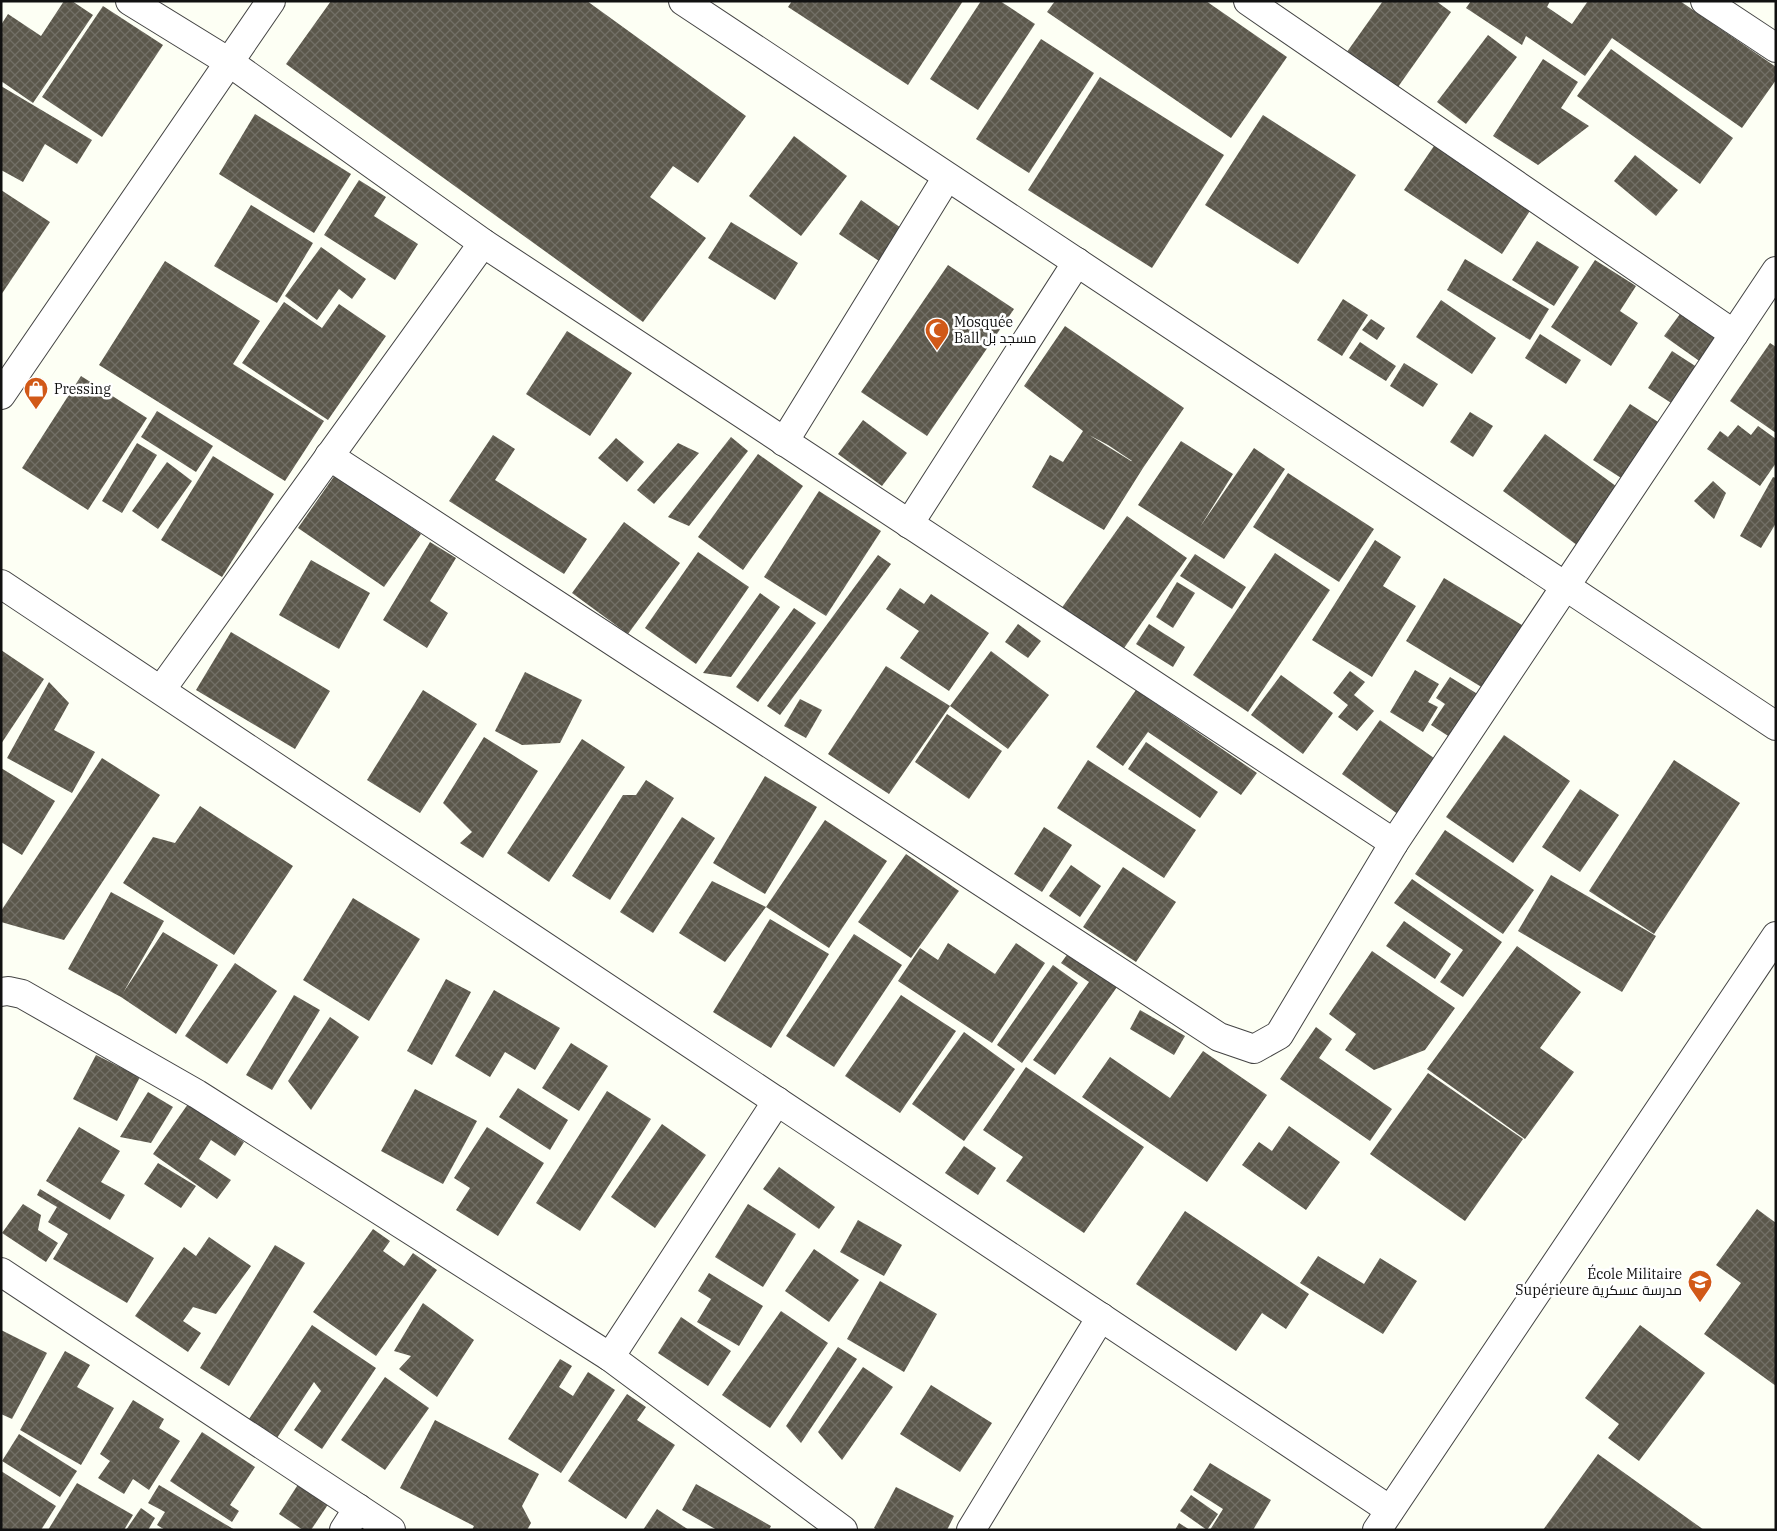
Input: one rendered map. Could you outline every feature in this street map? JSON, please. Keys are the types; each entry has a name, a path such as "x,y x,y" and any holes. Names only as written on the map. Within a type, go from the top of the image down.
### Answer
{"street":[{"path":"130,1 229,62 483,243 1394,843"},
{"path":"1,395 271,1"},
{"path":"682,1 1776,726"},
{"path":"1248,1 1734,334"},
{"path":"1705,1 1776,48"},
{"path":"784,442 948,177"},
{"path":"161,690 483,243"},
{"path":"909,524 1077,262"},
{"path":"330,456 1218,1037 1254,1049 1279,1035 1394,843 1776,271"},
{"path":"1,584 1101,1317 1384,1520 1776,936"},
{"path":"1,992 8,990 22,994 197,1094 610,1356 842,1530"},
{"path":"610,1356 777,1101"},
{"path":"1,1272 351,1519 391,1530"},
{"path":"971,1530 1101,1317"}],"building":[{"path":"64,1 72,1 93,15 33,103 1,81 1,25 8,14 41,36"},
{"path":"331,1 587,1 746,116 698,183 673,166 650,197 706,238 643,322 286,64"},
{"path":"792,1 963,1 908,85 788,7"},
{"path":"981,1 1000,1 1035,24 978,110 930,79"},
{"path":"1055,1 1206,1 1287,57 1231,138 1047,12"},
{"path":"1383,1 1436,1 1451,12 1393,94 1342,59"},
{"path":"1471,1 1550,1 1547,7 1572,24 1588,1 1680,1 1776,67 1776,80 1742,128 1612,38 1585,76 1526,36 1522,45 1466,8"},
{"path":"103,6 163,45 102,137 42,97"},
{"path":"1488,35 1517,57 1466,124 1437,102"},
{"path":"1041,39 1094,73 1029,173 976,139"},
{"path":"1611,49 1733,138 1700,184 1577,96"},
{"path":"1543,59 1578,82 1561,108 1589,126 1538,165 1493,136"},
{"path":"1100,77 1224,155 1152,268 1028,190"},
{"path":"1,86 92,140 77,164 45,144 23,182 1,170"},
{"path":"255,114 351,174 314,233 219,174"},
{"path":"1263,115 1356,175 1298,264 1205,205"},
{"path":"794,136 847,176 801,236 749,196"},
{"path":"1436,143 1533,206 1502,254 1404,190"},
{"path":"1635,155 1678,190 1656,216 1614,181"},
{"path":"359,180 386,197 374,216 418,244 395,280 324,235"},
{"path":"1,190 50,222 1,295"},
{"path":"861,200 904,230 882,263 839,234"},
{"path":"251,205 313,243 277,303 214,266"},
{"path":"731,222 798,263 775,300 708,258"},
{"path":"1537,241 1579,267 1554,306 1512,280"},
{"path":"321,247 366,279 352,299 339,289 317,320 285,296"},
{"path":"1465,259 1549,309 1530,340 1447,290"},
{"path":"1595,260 1636,286 1620,311 1638,323 1611,366 1551,327"},
{"path":"165,261 260,321 233,364 324,421 285,481 99,365"},
{"name":"Mosquée Ball مسجد بل","path":"948,265 1014,309 927,436 861,392"},
{"path":"1343,299 1368,315 1342,356 1317,340"},
{"path":"1441,300 1496,338 1472,374 1416,337"},
{"path":"284,302 322,328 339,304 386,336 328,420 242,363"},
{"path":"1680,314 1721,342 1705,365 1664,336"},
{"path":"1371,319 1385,328 1377,340 1362,330"},
{"path":"1065,326 1184,408 1104,530 1032,487 1050,455 1063,462 1083,431 1024,386","holes":["1089,435 1108,445 1132,461"]},
{"path":"567,331 632,373 590,436 526,394"},
{"path":"1540,334 1581,360 1566,384 1525,358"},
{"path":"1360,342 1396,366 1386,381 1349,358"},
{"path":"1770,343 1776,347 1776,433 1730,401"},
{"path":"1672,351 1703,371 1679,408 1648,388"},
{"path":"1404,363 1438,384 1423,407 1390,386"},
{"path":"81,376 147,418 88,510 22,468"},
{"path":"1630,404 1666,427 1629,483 1593,460"},
{"path":"157,411 213,446 196,472 141,437"},
{"path":"1470,412 1493,426 1473,457 1450,442"},
{"path":"863,420 907,453 882,486 838,454"},
{"path":"1738,425 1751,435 1758,426 1776,439 1776,463 1760,486 1707,449 1720,431 1728,437"},
{"path":"1545,434 1624,492 1581,548 1503,491"},
{"path":"493,435 515,449 495,480 587,539 564,574 449,501"},
{"path":"731,437 748,451 689,526 668,517"},
{"path":"616,438 644,462 627,482 598,458"},
{"path":"1181,441 1233,474 1200,527 1254,448 1285,469 1224,559 1138,505"},
{"path":"137,443 157,455 122,513 102,501"},
{"path":"678,443 699,453 654,504 637,490"},
{"path":"758,454 803,486 743,570 698,537"},
{"path":"213,456 274,494 222,577 161,540"},
{"path":"167,462 192,481 158,529 132,511"},
{"path":"1288,473 1374,529 1339,582 1253,527"},
{"path":"335,475 421,534 384,587 298,528"},
{"path":"1773,477 1776,478 1776,523 1761,548 1740,536"},
{"path":"1713,481 1726,493 1714,519 1694,501"},
{"path":"819,491 881,531 826,616 764,577"},
{"path":"1127,516 1187,558 1122,651 1061,609"},
{"path":"624,522 680,563 628,634 572,593"},
{"path":"1375,540 1401,557 1383,586 1416,606 1372,677 1312,640"},
{"path":"430,542 456,558 430,601 448,613 427,648 383,620"},
{"path":"698,552 749,587 696,664 645,628"},
{"path":"1275,553 1330,590 1248,712 1193,675"},
{"path":"1195,554 1246,587 1232,609 1180,576"},
{"path":"878,555 891,564 780,715 767,706"},
{"path":"311,560 370,593 339,649 279,615"},
{"path":"1444,578 1527,628 1488,691 1406,641"},
{"path":"1177,582 1195,593 1173,628 1156,617"},
{"path":"900,588 924,604 931,594 989,633 949,691 900,658 919,631 886,609"},
{"path":"760,593 780,607 731,677 703,673"},
{"path":"794,608 816,623 758,702 736,687"},
{"path":"1018,624 1041,641 1028,658 1005,642"},
{"path":"1149,624 1185,647 1173,667 1136,644"},
{"path":"231,632 330,691 295,749 196,690"},
{"path":"1,650 44,679 1,744"},
{"path":"991,651 1049,695 1008,749 950,706"},
{"path":"886,666 950,706 889,794 828,754"},
{"path":"1415,670 1439,684 1428,702 1438,707 1423,732 1390,712"},
{"path":"1350,671 1365,682 1354,695 1374,711 1357,731 1338,717 1348,705 1333,693"},
{"path":"525,672 582,700 560,743 522,745 495,731"},
{"path":"1281,675 1333,713 1303,754 1251,715"},
{"path":"1450,677 1484,698 1456,741 1431,725 1445,704 1436,698"},
{"path":"49,682 69,703 54,730 95,752 72,793 7,758"},
{"path":"423,690 477,724 420,813 367,780"},
{"path":"1136,690 1257,773 1241,795 1148,732 1123,766 1096,747"},
{"path":"800,699 822,710 806,738 784,726"},
{"path":"947,714 1002,751 969,799 915,762"},
{"path":"1380,720 1441,763 1402,817 1342,774"},
{"path":"1504,735 1570,781 1513,863 1446,817"},
{"path":"484,737 538,771 483,858 460,843 472,832 443,803"},
{"path":"582,739 625,767 549,882 507,853"},
{"path":"1146,742 1218,792 1200,818 1128,769"},
{"path":"102,758 160,795 64,940 1,922 1,911"},
{"path":"1088,760 1196,830 1164,878 1057,808"},
{"path":"1674,760 1740,803 1654,934 1589,891"},
{"path":"1,768 55,801 22,855 1,842"},
{"path":"765,776 817,807 765,894 713,863"},
{"path":"646,780 674,798 610,900 572,876 623,795 636,795"},
{"path":"1580,789 1619,815 1580,872 1542,847"},
{"path":"200,806 293,866 234,955 123,883 153,837 175,843"},
{"path":"682,817 715,838 653,933 620,912"},
{"path":"825,820 887,861 829,948 766,907"},
{"path":"1044,827 1072,845 1042,892 1014,874"},
{"path":"1445,830 1534,890 1503,934 1415,874"},
{"path":"906,854 959,891 911,958 858,922"},
{"path":"1071,865 1101,886 1080,917 1049,896"},
{"path":"1123,867 1176,902 1136,962 1083,927"},
{"path":"1551,875 1656,936 1622,992 1518,931"},
{"path":"1412,879 1502,942 1463,997 1440,982 1463,950 1394,903"},
{"path":"712,881 766,907 725,962 679,933"},
{"path":"111,892 164,921 123,993 163,932 218,965 176,1034 121,997 68,969"},
{"path":"353,898 420,939 369,1021 303,980"},
{"path":"770,919 829,954 771,1048 713,1012"},
{"path":"1404,921 1451,954 1435,979 1386,946"},
{"path":"854,934 902,965 834,1067 786,1036"},
{"path":"948,943 995,974 1016,943 1045,963 992,1043 898,981 920,948 938,960"},
{"path":"1517,946 1581,992 1540,1048 1574,1072 1525,1139 1427,1069"},
{"path":"1372,951 1455,1008 1425,1050 1374,1070 1345,1050 1356,1034 1329,1014"},
{"path":"1069,952 1117,987 1055,1075 1033,1060 1089,982 1061,963"},
{"path":"235,963 277,991 227,1064 185,1036"},
{"path":"1053,965 1078,983 1022,1063 997,1045"},
{"path":"446,979 471,992 432,1065 407,1051"},
{"path":"494,990 560,1028 535,1070 505,1052 490,1077 455,1056"},
{"path":"294,995 320,1010 272,1090 246,1075"},
{"path":"901,995 956,1031 900,1113 845,1076"},
{"path":"1140,1010 1185,1036 1174,1055 1130,1029"},
{"path":"330,1017 359,1037 311,1110 288,1081"},
{"path":"1316,1027 1332,1039 1319,1058 1392,1109 1370,1141 1280,1079"},
{"path":"964,1032 1015,1069 964,1141 912,1104"},
{"path":"571,1043 608,1066 579,1111 542,1088"},
{"path":"1203,1051 1267,1095 1207,1182 1082,1097 1110,1057 1170,1098"},
{"path":"96,1055 140,1077 117,1121 73,1099"},
{"path":"1026,1067 1144,1147 1084,1233 1006,1181 1023,1157 983,1130"},
{"path":"1428,1073 1523,1139 1465,1221 1370,1154"},
{"path":"518,1088 568,1120 550,1150 499,1117"},
{"path":"415,1089 477,1121 443,1184 381,1151"},
{"path":"607,1091 651,1119 580,1231 536,1203"},
{"path":"148,1092 173,1107 151,1143 120,1137"},
{"path":"188,1104 244,1142 235,1156 211,1140 199,1159 231,1180 217,1199 153,1154"},
{"path":"662,1124 706,1155 655,1228 611,1197"},
{"path":"1289,1126 1340,1162 1306,1210 1242,1165 1259,1142 1272,1151"},
{"path":"79,1127 120,1151 101,1182 125,1195 110,1220 46,1181"},
{"path":"487,1127 544,1163 498,1236 456,1210 470,1188 454,1178"},
{"path":"964,1146 996,1168 978,1195 945,1173"},
{"path":"158,1163 196,1186 181,1208 144,1184"},
{"path":"779,1167 835,1207 819,1229 763,1189"},
{"path":"40,1189 154,1258 127,1303 53,1259 68,1234 48,1222 57,1207 37,1195"},
{"path":"23,1204 41,1215 38,1230 58,1243 46,1262 2,1233"},
{"path":"748,1204 796,1234 763,1287 715,1257"},
{"path":"1757,1209 1776,1223 1776,1386 1704,1334 1741,1283 1716,1265"},
{"path":"1185,1211 1309,1294 1286,1329 1262,1313 1236,1351 1136,1284"},
{"path":"858,1220 902,1245 884,1276 840,1252"},
{"path":"373,1229 390,1241 383,1251 404,1266 413,1253 437,1270 376,1356 313,1312"},
{"path":"209,1237 251,1266 216,1314 193,1307 183,1321 201,1333 188,1352 135,1316 184,1247 196,1256"},
{"path":"275,1245 305,1263 229,1386 200,1368"},
{"path":"814,1249 859,1280 829,1322 785,1291"},
{"path":"1318,1256 1364,1284 1380,1258 1417,1281 1383,1334 1300,1283"},
{"path":"709,1273 763,1306 739,1346 697,1322 711,1299 698,1291"},
{"path":"880,1281 937,1314 904,1372 847,1339"},
{"path":"423,1303 474,1340 437,1397 399,1369 411,1356 394,1351"},
{"path":"781,1311 828,1343 770,1428 722,1395"},
{"path":"681,1317 731,1351 708,1386 658,1353"},
{"path":"312,1325 376,1368 322,1449 294,1430 321,1391 314,1382 277,1438 249,1419"},
{"path":"1640,1325 1705,1373 1639,1461 1608,1438 1619,1424 1585,1398"},
{"path":"1,1330 47,1353 12,1419 1,1414"},
{"path":"838,1347 857,1359 801,1443 786,1426"},
{"path":"65,1351 90,1365 77,1387 114,1408 81,1465 20,1430"},
{"path":"560,1359 572,1366 559,1387 573,1396 588,1372 615,1390 561,1473 508,1439"},
{"path":"863,1367 893,1387 842,1460 818,1432"},
{"path":"385,1377 429,1408 385,1470 341,1440"},
{"path":"931,1385 992,1423 960,1472 900,1434"},
{"path":"627,1394 646,1407 637,1420 675,1445 626,1519 568,1481"},
{"path":"133,1400 164,1419 159,1428 180,1441 149,1490 133,1479 124,1494 98,1478 110,1461 100,1454"},
{"path":"435,1420 539,1474 522,1506 531,1523 527,1530 472,1530 474,1526 400,1488"},
{"path":"202,1432 255,1467 230,1505 239,1511 232,1522 170,1481"},
{"path":"19,1434 77,1471 60,1497 2,1461"},
{"path":"1598,1454 1704,1530 1543,1530"},
{"path":"1210,1463 1271,1500 1253,1530 1210,1530 1223,1509 1193,1490"},
{"path":"1,1471 56,1506 41,1530 1,1530"},
{"path":"77,1483 133,1515 124,1530 48,1530"},
{"path":"299,1483 329,1503 311,1530 303,1530 279,1514"},
{"path":"696,1484 771,1526 769,1530 717,1530 682,1510"},
{"path":"159,1485 235,1530 165,1530 157,1525 165,1512 148,1503"},
{"path":"896,1487 954,1516 947,1530 877,1530 874,1528"},
{"path":"1191,1495 1218,1514 1207,1530 1180,1511"},
{"path":"141,1508 155,1518 148,1530 126,1530"},
{"path":"657,1509 689,1530 643,1530"},
{"path":"1179,1523 1190,1530 1175,1530"}],"place":[{"name":"Mosquée Ball مسجد بل","path":"937,351"},
{"name":"Pressing","path":"36,410"},
{"name":"École Militaire Supérieure مدرسة عسكرية","path":"1700,1303"}]}
